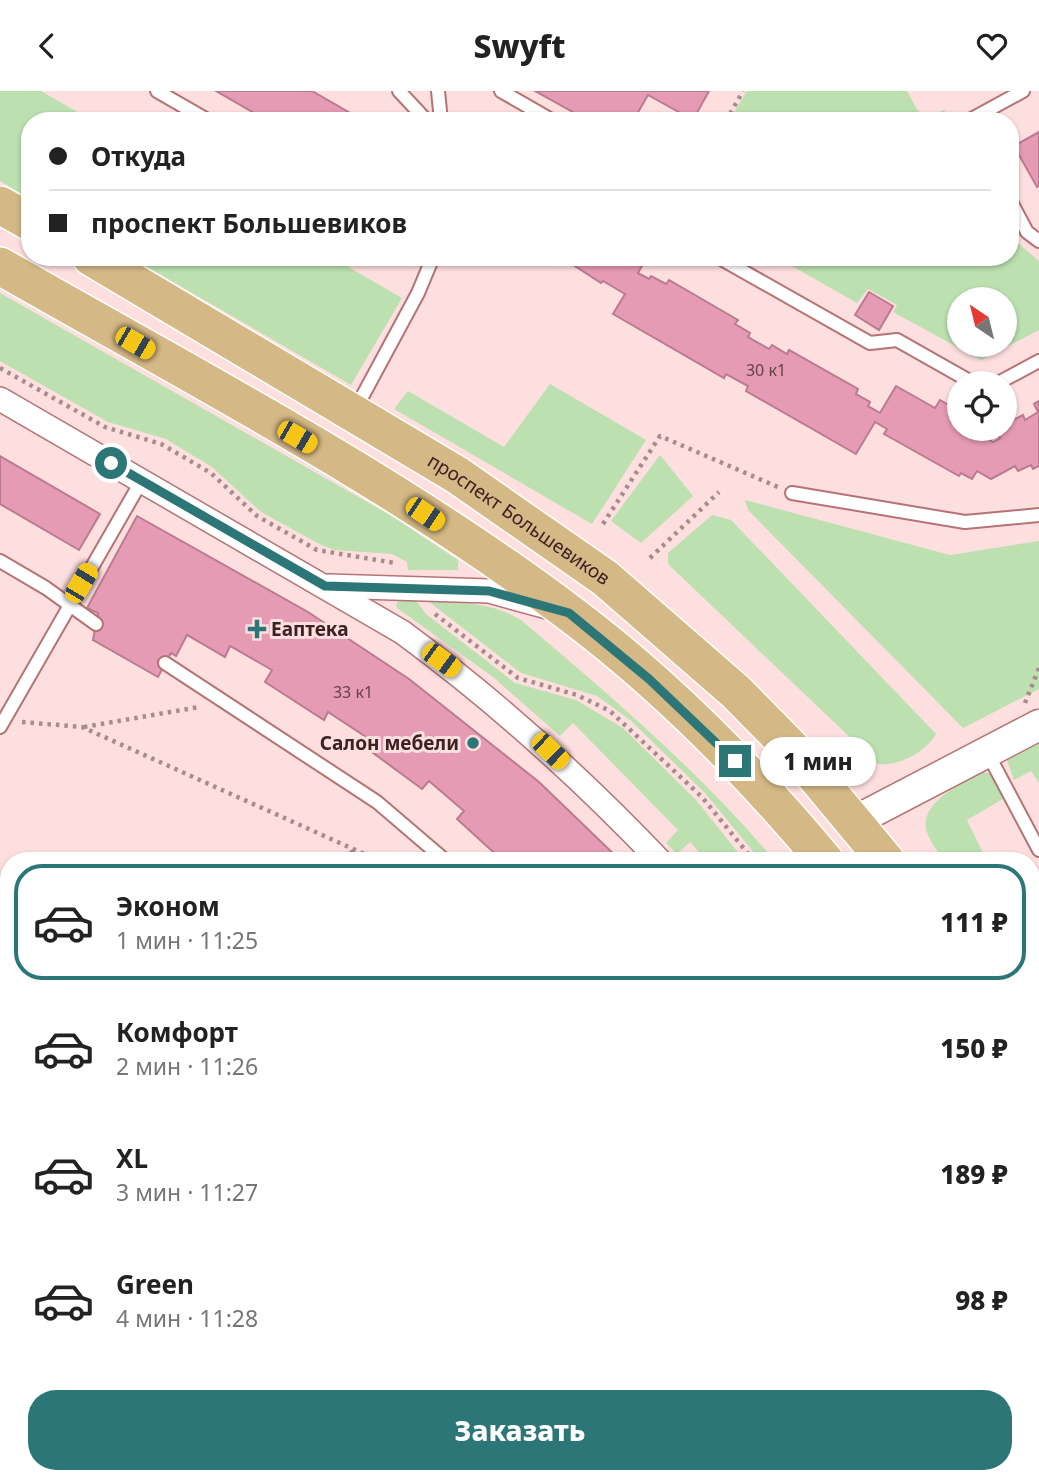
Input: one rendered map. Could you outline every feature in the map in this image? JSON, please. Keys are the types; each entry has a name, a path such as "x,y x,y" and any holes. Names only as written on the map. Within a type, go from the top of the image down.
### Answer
{"main road":[{"path":"0,205 21,217"},
{"path":"0,266 403,499 569,613 649,679 735,761 779,806 817,852"},
{"name":"проспект Большевиков","path":"106,266 457,475 605,578 736,692 797,754 879,852"}],"street":[{"path":"0,399 402,632 460,674 550,751 651,852"},
{"path":"325,586 489,591 569,613"},
{"path":"855,821 988,754 1031,716"}],"lane":[{"path":"157,91 193,112"},
{"path":"399,91 418,112"},
{"path":"439,91 440,112"},
{"path":"501,91 537,112"},
{"path":"984,112 1023,91"},
{"path":"1019,217 1027,232 1039,241"},
{"path":"353,414 418,293 429,266"},
{"path":"734,266 870,343 897,340 952,371"},
{"path":"1017,373 1039,361"},
{"path":"2,723 142,480"},
{"path":"792,493 965,522 1039,515"},
{"path":"0,561 96,624"},
{"path":"165,663 377,802 435,852"},
{"path":"988,754 1039,850"}],"path":[{"path":"731,112 743,91"},
{"path":"603,524 660,436 792,493"},
{"path":"650,558 719,492"},
{"path":"1031,716 1039,668"},
{"path":"2,723 82,727 228,703"},
{"path":"82,727 359,852"},
{"path":"350,848 352,852"}],"green space":[{"path":"0,91 41,91 77,112 21,112 21,194 0,181"},
{"path":"747,91 907,91 920,112 734,112"},
{"path":"1019,244 1039,261 1039,330 1017,341 1017,287 947,287 947,341 893,312 897,305 868,289 857,303 792,266 1019,266"},
{"path":"146,266 347,266 402,298 351,385"},
{"path":"0,293 390,515 458,560 458,570 408,570 407,562 392,554 335,550 321,545 261,512 212,467 166,439 108,422 0,361"},
{"path":"550,384 646,440 592,524 394,409 408,391 504,447"},
{"path":"660,455 693,496 641,543 611,521"},
{"path":"745,500 950,555 1039,541 1039,689 963,728 748,510"},
{"path":"712,515 731,520 936,734 926,746 903,760 878,764 668,564 668,553"},
{"path":"401,598 415,599 426,614 515,683 576,700 623,728 696,800 738,852 699,852 690,842 679,852 675,852 666,843 678,830 573,723 560,736 493,677 397,608 396,604"},
{"path":"428,601 488,607 521,620 685,765 767,852 754,852 705,793 630,720 597,696 521,673"},
{"path":"1039,740 1039,783 1031,771 1014,780 1007,760"},
{"path":"983,772 991,774 1004,795 1003,799 967,820 983,852 938,852 927,832 929,812 935,803 954,788"}],"building":[{"path":"216,91 312,91 348,112 252,112"},
{"path":"535,91 709,91 697,112 679,112 648,95 638,112 573,112"},
{"path":"1039,132 1037,187 1019,155 1019,143"},
{"path":"575,266 642,266 638,273 666,284 669,280 738,320 735,324 750,333 748,337 769,349 772,345 787,354 789,350 858,389 856,394 870,402 868,406 880,413 896,386 935,408 940,400 947,404 947,441 1017,441 1017,418 1023,415 1025,420 1038,412 1034,404 1039,401 1039,466 1033,469 1031,465 1018,471 1015,466 991,479 977,471 972,479 961,473 959,476 884,434 887,429 875,422 856,454 746,391 748,386 726,374 724,378 613,314 625,294 603,281 601,283"},
{"path":"869,292 893,306 879,330 855,315"},
{"path":"0,456 100,514 79,550 0,504"},
{"path":"137,516 308,612 409,679 539,782 612,852 493,852 457,819 464,811 429,781 422,789 365,747 369,739 328,712 324,720 265,682 272,670 230,646 225,657 187,635 176,656 171,653 158,677 93,640 98,613 87,608"}],"place":[{"name":"Еаптека","path":"257,629"},
{"name":"Салон мебели","path":"473,743"}],"route":[{"path":"111,463 325,586 489,591 569,613 649,679 735,761"}]}
